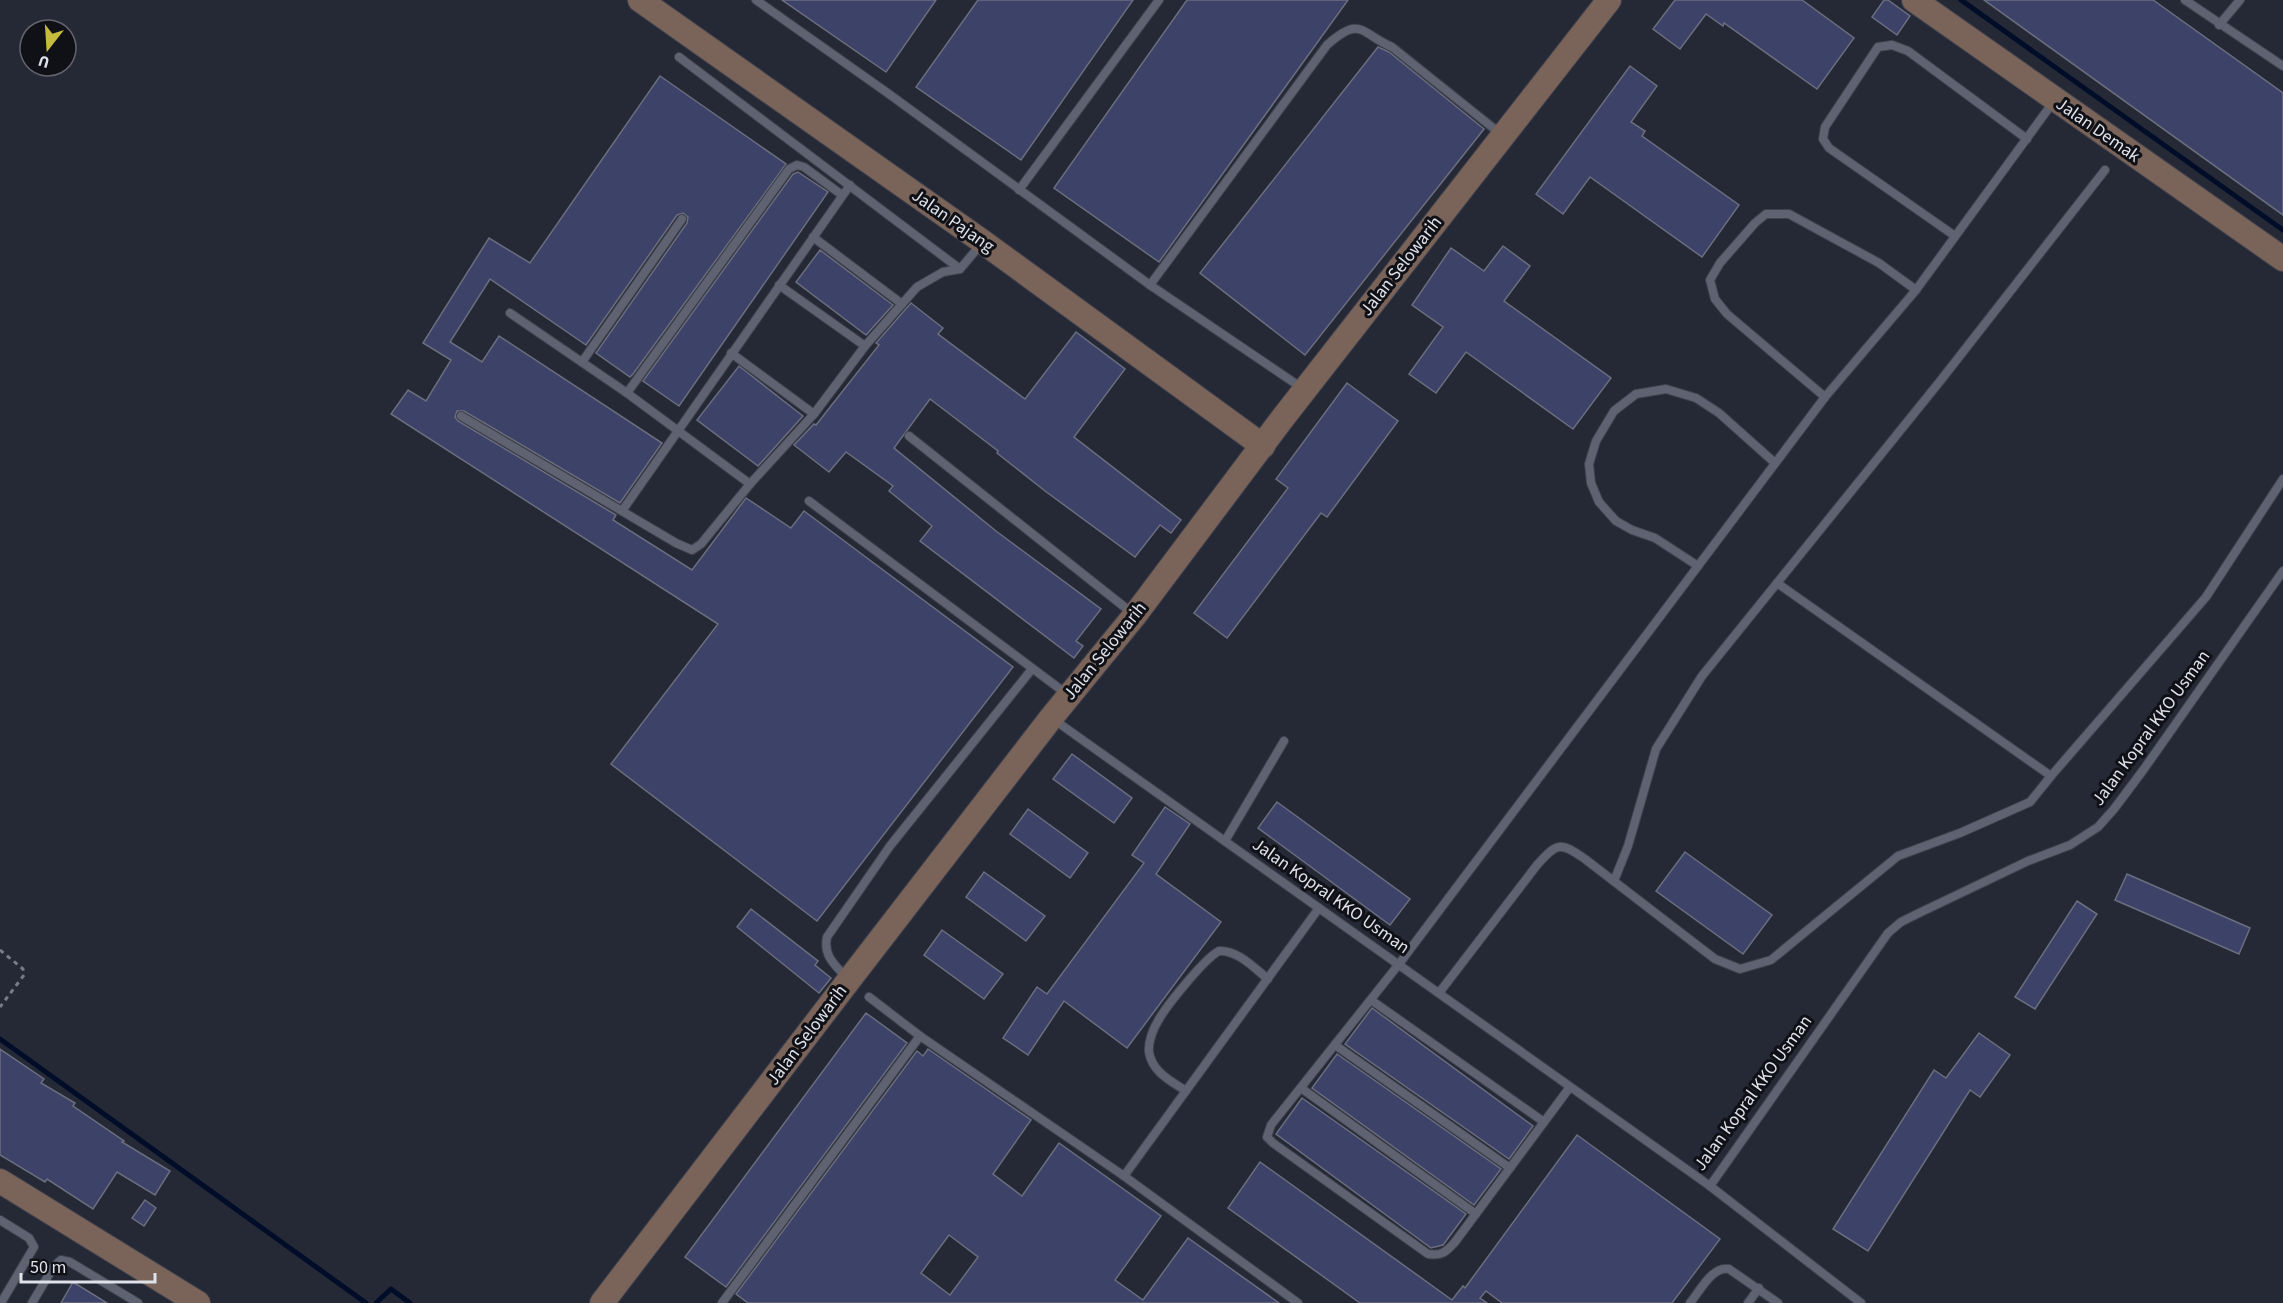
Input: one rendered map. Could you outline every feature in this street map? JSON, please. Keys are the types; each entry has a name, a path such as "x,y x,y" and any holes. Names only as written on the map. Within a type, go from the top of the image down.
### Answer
{"main road":[{"name":"Jalan Pajang","path":"640,0 983,242 1263,446"},
{"name":"Jalan Selowarih","path":"602,1303 1069,696 1135,615 1502,135 1609,0"},
{"name":"Jalan Demak","path":"1914,0 2283,259"},
{"path":"0,1181 198,1303"}],"lane":[{"path":"756,0 1150,285 1305,390"},
{"path":"1019,190 1158,0"},
{"path":"2185,0 2283,66"},
{"path":"2220,25 2240,0"},
{"path":"1150,285 1327,45 1340,33 1352,29 1366,30 1382,43 1392,47 1502,135"},
{"path":"1955,237 1829,148 1823,139 1826,128 1878,47 1892,45 1908,51 2027,139"},
{"path":"680,57 960,269"},
{"path":"1570,1087 1445,1253 1428,1254 1267,1137 1271,1125 1399,964 1825,397 1916,290 2055,100"},
{"path":"627,393 789,169 797,165 804,168 842,195"},
{"path":"1614,881 1628,846 1656,749 1702,676 1948,371 2105,170"},
{"path":"622,511 676,430 850,185"},
{"path":"1825,397 1727,314 1715,299 1710,280 1720,263 1755,223 1766,214 1789,214 1879,263 1916,290"},
{"path":"582,362 682,219"},
{"path":"813,237 902,304"},
{"path":"461,416 676,543 692,550 701,544 750,484 814,414 865,346 917,287 944,272 960,269 983,242"},
{"path":"779,285 865,346"},
{"path":"510,313 627,393 750,484"},
{"path":"731,353 814,414"},
{"path":"1698,566 1655,537 1632,530 1616,520 1599,502 1591,483 1589,464 1596,441 1614,411 1636,394 1666,388 1696,398 1719,413 1775,463"},
{"path":"909,436 1135,615"},
{"path":"1439,993 1537,865 1555,847 1569,848 1715,958 1740,969 1771,960 1898,856 1960,833 2030,802 2206,597 2283,479"},
{"path":"809,501 1069,696"},
{"name":"Jalan Kopral KKO Usman","path":"1052,718 1710,1186 1888,933 1901,922 2028,861 2070,845 2098,827 2144,770 2283,571"},
{"path":"1777,583 2051,776"},
{"path":"849,980 827,955 825,946 827,937 890,846 1032,669"},
{"path":"1225,841 1284,741"},
{"path":"1124,1176 1319,908"},
{"path":"1186,1091 1160,1073 1154,1065 1149,1052 1150,1041 1158,1020 1198,970 1219,951 1239,956 1268,979"},
{"path":"869,997 920,1036 1124,1176 1298,1303"},
{"path":"1371,1000 1544,1122"},
{"path":"722,1303 920,1036"},
{"path":"1335,1045 1510,1168"},
{"path":"1301,1088 1476,1214"},
{"path":"1710,1186 1861,1303"},
{"path":"0,1220 28,1238 34,1247 1,1303"},
{"path":"32,1303 54,1266 61,1260 70,1262 138,1303"},
{"path":"1690,1303 1715,1272 1722,1268 1729,1269 1778,1303"},
{"path":"1748,1303 1759,1288"}],"path":[{"path":"0,950 23,969 24,975 0,1007"}],"building":[{"path":"782,0 936,0 886,72"},
{"path":"978,0 1133,0 1021,160 916,87"},
{"path":"1187,0 1348,0 1159,262 1054,188"},
{"path":"1675,0 1802,0 1854,38 1817,89 1724,23 1723,26 1706,14 1680,49 1653,29"},
{"path":"1884,0 1888,0 1910,16 1897,35 1872,17"},
{"path":"1984,0 2153,0 2283,93 2283,215"},
{"path":"1378,47 1389,52 1484,129 1305,355 1200,273"},
{"path":"1630,66 1657,86 1631,122 1645,131 1642,136 1739,205 1702,257 1590,177 1563,214 1536,194"},
{"path":"660,76 786,164 633,374 630,377 596,353 687,223 688,217 683,213 677,215 586,345 490,279 450,342 482,362 499,336 662,443 620,503 464,411 457,411 455,417 458,421 616,515 613,520 692,570 746,498 791,528 804,511 1013,667 817,921 611,764 718,624 391,414 408,390 426,401 451,360 423,343 489,238 530,263"},
{"path":"798,172 828,192 679,406 643,381 793,174"},
{"path":"1503,246 1530,266 1504,301 1611,378 1573,429 1466,352 1436,393 1409,374 1443,327 1412,305 1451,248 1484,271"},
{"path":"820,250 893,305 866,335 796,282"},
{"path":"911,303 943,328 938,334 1025,399 1076,332 1125,369 1074,437 1181,520 1171,533 1160,525 1135,557 1045,491 997,453 998,451 930,399 894,448 996,531 1101,609 1076,641 1083,646 1074,658 920,541 932,526 889,491 893,486 846,452 829,472 794,445 814,424 816,425 879,345 876,343"},
{"path":"739,366 803,416 758,466 697,420"},
{"path":"1347,383 1398,421 1327,517 1321,513 1227,638 1194,613 1288,488 1276,479"},
{"path":"1072,754 1132,798 1114,823 1053,779"},
{"path":"1277,802 1410,899 1390,925 1258,828"},
{"path":"1165,807 1190,824 1156,874 1221,922 1127,1048 1064,1001 1028,1055 1003,1038 1037,987 1047,994 1144,863 1132,855"},
{"path":"1028,809 1088,853 1070,878 1010,834"},
{"path":"1685,852 1772,915 1743,954 1656,891"},
{"path":"984,872 1045,916 1026,941 966,897"},
{"path":"2127,874 2250,928 2239,954 2115,900"},
{"path":"2077,901 2097,914 2035,1009 2015,997"},
{"path":"751,909 818,961 815,965 831,978 819,993 737,927"},
{"path":"942,930 1003,974 984,999 924,955"},
{"path":"1372,1008 1533,1126 1509,1159 1345,1044"},
{"path":"866,1013 907,1043 726,1287 685,1257"},
{"path":"1979,1033 2010,1055 1980,1097 1970,1090 1868,1251 1833,1229 1934,1070 1946,1078"},
{"path":"0,1049 44,1079 41,1083 75,1103 73,1106 124,1141 122,1142 170,1171 155,1195 117,1172 93,1209 47,1179 45,1182 0,1155"},
{"path":"928,1049 1031,1120 993,1174 1022,1196 1059,1143 1161,1216 1115,1280 1143,1300 1188,1238 1279,1303 748,1303 736,1294 917,1051 923,1056","holes":["949,1235 978,1257 950,1295 921,1273"]},
{"path":"1337,1054 1501,1169 1474,1205 1312,1088"},
{"path":"1302,1098 1466,1214 1443,1245 1431,1248 1276,1134"},
{"path":"1577,1135 1720,1239 1672,1303 1502,1303 1486,1291 1480,1298 1487,1303 1360,1303 1228,1208 1260,1162 1452,1300 1463,1286 1465,1288"},
{"path":"145,1200 156,1208 144,1226 132,1218"},
{"path":"73,1282 107,1303 61,1303"}],"waterway":[{"path":"1961,0 2283,230"},
{"path":"0,1039 366,1303"},
{"path":"376,1303 391,1289 410,1303"}]}
